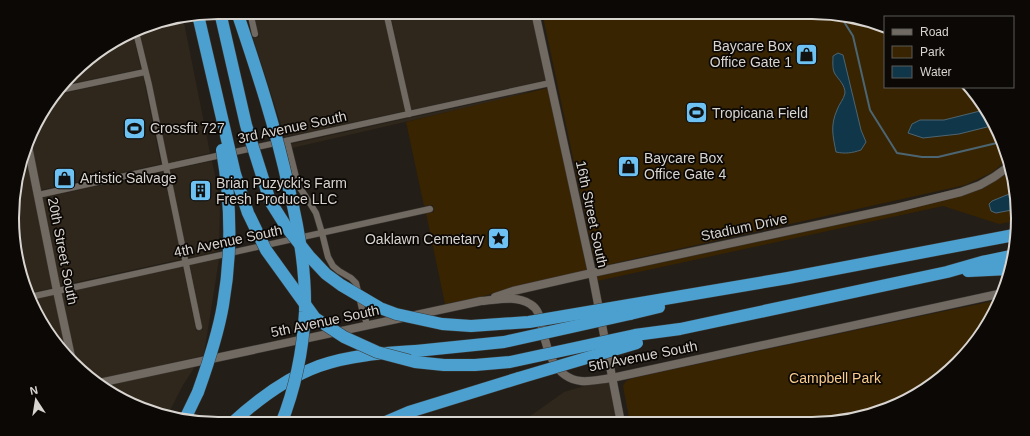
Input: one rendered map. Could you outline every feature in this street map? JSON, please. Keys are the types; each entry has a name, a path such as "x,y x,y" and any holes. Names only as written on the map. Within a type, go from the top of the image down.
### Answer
{"highway":[{"path":"222,19 246,125 270,201 287,228 309,256 326,274 341,285 380,308 396,314 442,324 478,325 530,322 630,309"},
{"path":"240,19 280,149 302,253 305,312 300,353 289,404 284,417"},
{"path":"198,20 235,174 248,213 266,250 315,318 344,337 377,352 414,362 444,365 475,365 510,362 636,339 947,272 1007,257"},
{"path":"187,414 198,392 215,341 223,304 227,271 230,203 224,161 198,20"},
{"path":"239,417 254,403 283,383 320,366 376,354 504,342 630,309 1010,236"},
{"path":"947,272 1004,269"},
{"path":"397,417 636,339"}],"street":[{"path":"252,19 255,34"},
{"path":"388,19 409,114"},
{"name":"16th Street South","path":"536,19 592,273 620,417"},
{"path":"137,36 149,85 199,327"},
{"path":"67,89 145,72"},
{"name":"3rd Avenue South","path":"38,195 550,83"},
{"path":"287,141 298,185 316,214 326,250 333,266 356,283 367,324"},
{"name":"20th Street South","path":"30,155 70,351"},
{"name":"Stadium Drive","path":"481,301 513,291 592,273 896,208 961,192 980,185 1005,169"},
{"name":"4th Avenue South","path":"35,296 430,209"},
{"name":"5th Avenue South","path":"105,382 367,324 481,301 513,299 530,304 536,309 540,316 547,350 551,358 562,373 569,378 582,381 612,378 996,295"}],"shaded area":[{"path":"255,19 385,19 405,111 285,137 253,38 259,37"},
{"path":"392,19 533,19 546,80 411,110"},
{"path":"184,22 210,153 168,163 140,35 166,26"},
{"path":"134,38 141,69 71,84 97,60 118,46"},
{"path":"143,76 161,164 41,190 32,148 46,118 63,94"},
{"path":"531,91 513,97 292,148 291,144"},
{"path":"28,161 53,288 33,292 23,257 19,231 19,205"},
{"path":"212,161 220,201 219,251 188,258 170,170"},
{"path":"163,172 182,259 59,286 42,198"},
{"path":"219,259 204,354 202,356 101,379 75,357 61,293 183,267 196,331 203,330 190,265"},
{"path":"54,295 65,345 46,318 36,299"},
{"path":"196,365 183,385 170,411 142,402 109,384"},
{"path":"609,382 616,417 529,417 564,392 588,385"}],"green space":[{"path":"543,19 825,19 864,26 884,33 884,88 963,88 977,107 990,130 1003,163 991,173 965,185 602,266 597,264 595,261"},
{"path":"548,88 588,270 513,287 481,297 445,304 426,213 434,212 433,205 424,206 406,122"},
{"path":"1006,173 1009,194 992,201 996,213 1011,210 1011,222 999,224 943,206 597,281 596,276 981,189"},
{"name":"Campbell Park","path":"992,301 977,329 953,359 923,383 888,402 864,410 825,417 629,417 623,386 626,381 633,378"}],"water":[{"path":"838,53 843,55 861,130 866,142 861,150 848,153 836,152 833,136 833,121 845,93 843,85 833,70 833,56"},
{"path":"979,111 988,127 959,134 923,138 908,133 912,124 920,120 944,120"},
{"path":"1009,194 1011,210 996,213 991,211 989,204 992,201"}],"waterway":[{"path":"844,22 853,36 870,110 897,153 922,157 938,157 996,143"}],"place":[{"name":"Baycare Box Office Gate 1","path":"807,54"},
{"name":"Tropicana Field","path":"696,113"},
{"name":"Crossfit 727","path":"135,128"},
{"name":"Baycare Box Office Gate 4","path":"628,166"},
{"name":"Artistic Salvage","path":"65,178"},
{"name":"Brian Puzycki's Farm Fresh Produce LLC","path":"201,191"},
{"name":"Oaklawn Cemetary","path":"499,239"}]}
